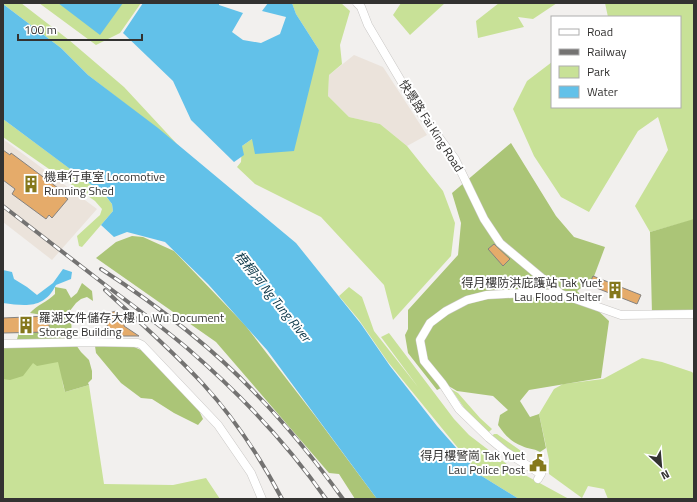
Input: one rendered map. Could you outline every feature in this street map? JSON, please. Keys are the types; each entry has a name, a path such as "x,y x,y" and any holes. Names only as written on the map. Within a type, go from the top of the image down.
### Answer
{"street":[{"name":"快景路 Fai King Road","path":"357,3 361,7 368,25 417,108 455,159 484,219 500,243 561,294"},
{"path":"538,479 541,474 506,452 460,409 424,361 420,340 430,323 446,311 466,300 487,295 526,293 561,294 621,315 694,314"},
{"path":"3,344 95,342 138,343 142,345 218,426 251,473 262,499"}],"shaded area":[{"path":"354,55 383,67 427,135 407,146 380,124 349,117 328,96 329,75"},
{"path":"3,139 97,209 52,260 3,222"}],"green space":[{"path":"3,3 21,3 69,40 124,87 177,144 88,75 61,48"},
{"path":"39,3 141,3 120,33 96,45"},
{"path":"292,3 341,3 350,11 340,45 342,64 329,75 328,96 349,117 380,124 407,146 443,191 455,223 451,256 393,320 384,285 321,217 255,184 237,167 241,162 242,146 252,139 319,50 296,14"},
{"path":"401,3 445,3 410,35 393,15"},
{"path":"499,3 557,3 533,19 518,17 524,27 478,38 476,21"},
{"path":"605,3 694,3 693,220 650,232 635,206 668,150 658,117 638,131 589,212 561,197 534,156 513,109 527,81 551,63 551,108 681,108 681,16 608,16"},
{"path":"3,119 104,194 112,204 113,211 82,247 79,246 77,236 100,215 102,209 95,201 3,137"},
{"path":"511,143 556,216 574,237 605,247 593,279 577,291 609,321 601,378 529,390 520,401 530,417 539,414 546,448 540,452 518,444 511,440 503,432 498,425 500,415 508,410 493,396 457,391 447,385 437,390 408,353 405,335 408,329 408,310 458,255 461,223 452,193"},
{"path":"694,219 694,314 652,314 650,232"},
{"path":"132,236 143,237 174,251 245,325 377,499 355,499 339,474 329,473 216,342 96,258 116,242"},
{"path":"82,283 92,291 93,301 87,297 81,299 69,312 65,312 71,323 69,335 81,352 89,360 92,371 92,379 88,383 89,385 65,392 58,362 37,366 33,363 23,376 10,380 3,379 3,344 16,343 19,332 49,332 49,316 30,313 55,294 55,287 66,289 71,298 77,293"},
{"path":"349,287 362,297 374,331 418,387 381,337 389,333 454,419 469,435 512,468 569,499 519,499 480,475 388,362 359,320 339,296"},
{"path":"95,346 134,347 141,350 146,355 152,353 194,400 203,419 198,425 174,413 152,399 141,398 121,383 96,353"},
{"path":"3,352 59,352 65,392 89,385 104,484 173,485 206,478 220,499 3,499"},
{"path":"642,358 662,362 694,374 694,499 608,499 604,489 588,486 582,498 549,474 549,460 539,414 554,389 563,384 603,379"},
{"path":"451,389 458,393 492,429 488,433 467,412"},
{"path":"494,434 497,434 524,453 522,455 517,454 491,437"}],"water":[{"path":"58,3 123,3 100,35"},
{"path":"143,3 219,3 219,5 243,13 232,32 243,40 261,43 280,34 286,17 262,11 268,3 292,3 296,14 319,50 294,151 255,154 252,139 242,146 244,155 234,162 191,120 173,81 123,33"},
{"name":"梧桐河 Ng Tung River","path":"3,4 61,48 88,75 158,128 296,243 361,324 390,366 437,426 480,475 519,499 377,499 267,350 208,284 165,242 127,232 114,237 101,225 113,211 112,204 105,195 3,119"},
{"path":"63,269 72,272 71,279 56,285 51,293 40,302 27,305 3,303 3,270 12,272 14,279 37,295 53,283"}],"building":[{"name":"機車行車室 Locomotive Running Shed","path":"3,150 10,155 11,153 66,194 64,196 68,199 52,218 49,215 46,219 12,194 15,189 3,180"},
{"path":"494,244 510,259 503,266 488,249"},
{"name":"得月樓防洪庇護站 Tak Yuet Lau Flood Shelter","path":"593,276 641,295 637,304 589,285"},
{"path":"116,311 125,320 124,326 139,336 105,336 105,329 108,329 105,314"},
{"name":"羅湖文件儲存大樓 Lo Wu Document Storage Building","path":"49,316 49,332 3,333 3,318"},
{"name":"得月樓警崗 Tak Yuet Lau Police Post","path":"541,459 542,466 534,463 534,460"}],"railway":[{"path":"3,206 158,325 206,365 244,401 279,438 326,499"},
{"path":"101,269 163,312 203,344 240,378 292,433 343,499"},
{"path":"105,290 180,360 215,397 246,439 265,468 282,499"}],"place":[{"name":"機車行車室 Locomotive Running Shed","path":"31,184"},
{"name":"得月樓防洪庇護站 Tak Yuet Lau Flood Shelter","path":"615,290"},
{"name":"羅湖文件儲存大樓 Lo Wu Document Storage Building","path":"26,325"},
{"name":"得月樓警崗 Tak Yuet Lau Police Post","path":"538,463"}]}
